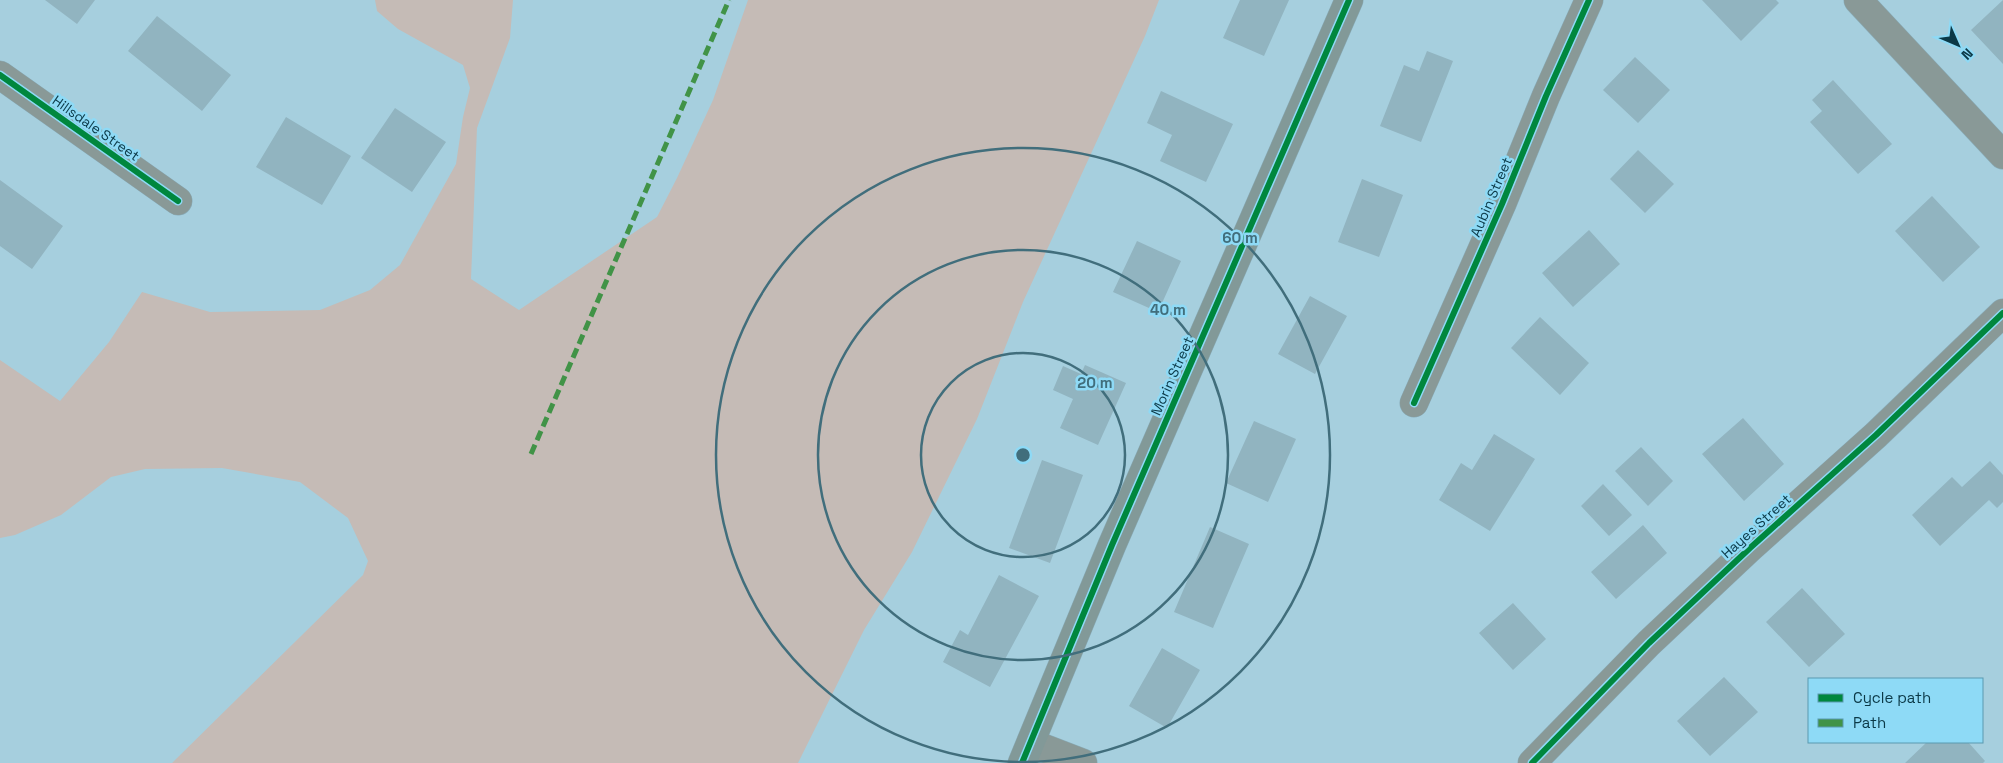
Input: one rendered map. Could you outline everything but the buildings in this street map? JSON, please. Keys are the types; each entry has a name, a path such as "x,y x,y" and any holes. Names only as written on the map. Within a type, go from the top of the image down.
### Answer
{"street":[{"name":"Morin Street","path":"1026,753 1112,545 1349,0"},
{"name":"Aubin Street","path":"1414,403 1589,0"},
{"path":"1858,0 2003,155"},
{"name":"Hillsdale Street","path":"0,75 178,200"},
{"name":"Hayes Street","path":"1532,763 1649,643 1750,548 1876,435 2003,313"},
{"path":"1026,753 1083,763"}],"shaded area":[{"path":"375,0 513,0 510,38 477,128 471,279 519,310 657,217 713,100 748,0 1159,0 1145,36 1023,302 977,419 912,552 864,630 798,763 172,763 363,575 368,561 348,518 300,482 222,468 145,469 111,477 61,515 15,535 0,538 0,360 60,401 109,342 142,292 210,312 320,310 370,290 400,265 456,164 463,117 470,88 463,65 398,29 377,11"}],"marked path":[{"path":"531,454 729,0"}],"cycle path":[{"path":"1022,763 1112,545 1349,0"},
{"path":"1414,403 1589,0"},
{"path":"0,75 178,201"},
{"path":"1532,763 1649,643 1750,548 1876,435 2003,313"}]}
